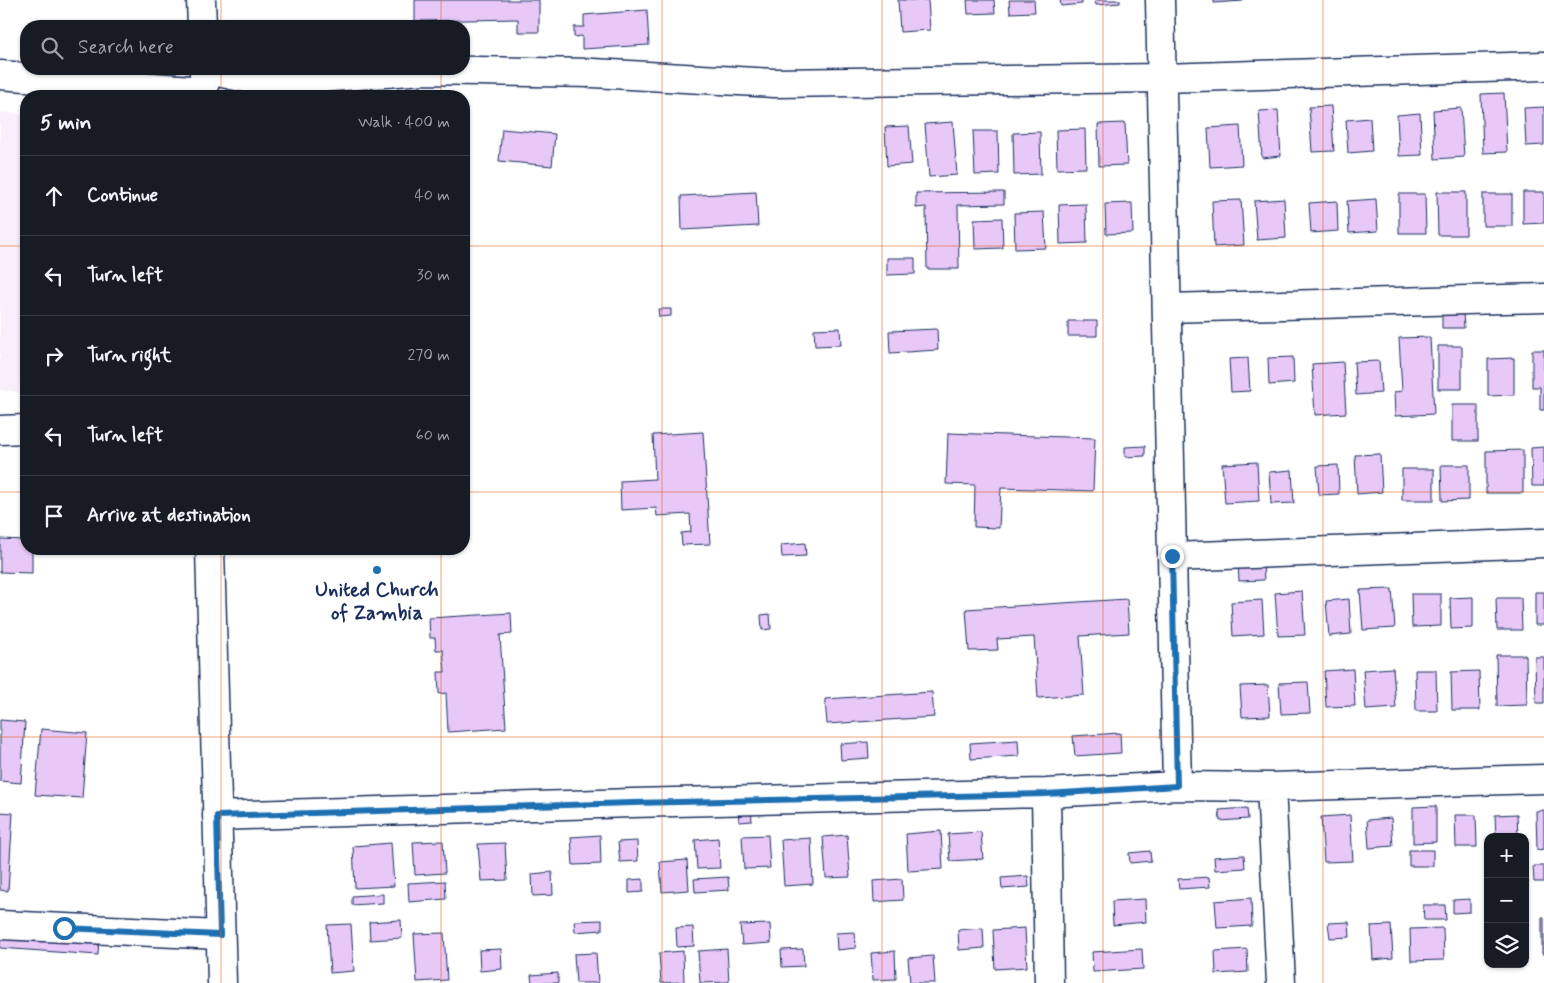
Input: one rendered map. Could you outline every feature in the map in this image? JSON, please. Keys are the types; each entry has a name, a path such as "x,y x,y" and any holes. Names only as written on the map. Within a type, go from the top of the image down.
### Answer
{"street":[{"path":"201,0 202,20"},
{"path":"1160,0 1177,786"},
{"path":"470,71 593,73 774,83 1163,78 1544,66"},
{"path":"0,75 265,82 358,75"},
{"path":"1167,308 1544,298"},
{"path":"0,430 20,429"},
{"path":"1172,556 1544,543"},
{"path":"210,555 222,983"},
{"path":"217,816 1046,794 1177,786 1272,787 1544,779"},
{"path":"1272,787 1280,983"},
{"path":"1046,794 1049,983"},
{"path":"0,924 220,935"}],"shaded area":[{"path":"0,112 20,114 20,375 19,392 0,390"}],"building":[{"path":"415,0 539,0 539,32 518,32 518,19 415,20"},
{"path":"898,0 928,0 930,30 900,32"},
{"path":"967,0 994,0 995,13 968,14"},
{"path":"1009,0 1034,0 1035,12 1010,13"},
{"path":"1060,0 1082,0 1082,4 1061,6"},
{"path":"1095,0 1120,0 1120,3 1096,5"},
{"path":"1214,0 1243,0 1243,1 1214,3"},
{"path":"647,10 649,45 582,49 582,36 574,37 574,27 584,27 584,15"},
{"path":"1504,93 1507,152 1483,153 1481,94"},
{"path":"1331,106 1334,151 1312,152 1309,107"},
{"path":"1544,107 1544,145 1526,146 1524,108"},
{"path":"1461,108 1464,157 1435,159 1433,110"},
{"path":"1278,110 1281,156 1262,158 1259,111"},
{"path":"1420,113 1422,155 1399,156 1397,115"},
{"path":"1370,118 1372,151 1348,153 1346,120"},
{"path":"953,122 957,175 929,177 925,124"},
{"path":"1125,123 1127,165 1099,166 1098,124"},
{"path":"909,126 912,164 887,166 885,127"},
{"path":"1240,126 1242,165 1210,167 1208,128"},
{"path":"502,129 555,134 552,166 499,161"},
{"path":"1085,129 1086,168 1057,169 1056,130"},
{"path":"973,131 998,131 999,174 975,175"},
{"path":"1040,132 1041,174 1014,175 1013,133"},
{"path":"756,192 758,226 682,230 681,196"},
{"path":"1004,192 1004,204 958,205 959,269 927,269 926,207 916,208 916,193"},
{"path":"1437,192 1466,192 1466,235 1438,235"},
{"path":"1523,192 1544,192 1544,223 1523,224"},
{"path":"1399,194 1425,194 1426,233 1399,233"},
{"path":"1483,194 1512,194 1512,226 1483,226"},
{"path":"1284,199 1286,238 1257,240 1254,201"},
{"path":"1376,199 1378,231 1349,233 1347,201"},
{"path":"1241,200 1244,245 1214,247 1212,201"},
{"path":"1337,201 1338,231 1311,233 1309,203"},
{"path":"1132,203 1133,233 1106,234 1105,204"},
{"path":"1086,204 1087,243 1060,244 1059,205"},
{"path":"1044,212 1046,248 1015,249 1014,213"},
{"path":"1002,218 1003,248 975,249 974,219"},
{"path":"887,258 915,258 915,274 887,275"},
{"path":"658,309 671,309 671,316 659,317"},
{"path":"1442,312 1463,312 1464,328 1442,328"},
{"path":"1068,321 1097,321 1097,336 1068,336"},
{"path":"840,328 841,345 815,346 814,329"},
{"path":"937,329 938,350 890,353 889,331"},
{"path":"1430,337 1434,414 1395,416 1394,392 1402,391 1399,338"},
{"path":"1438,346 1462,346 1462,389 1438,389"},
{"path":"1532,350 1544,350 1544,410 1540,410 1540,387 1532,387"},
{"path":"1293,357 1294,383 1269,385 1268,358"},
{"path":"1248,358 1250,391 1231,392 1229,359"},
{"path":"1514,358 1514,395 1488,396 1488,359"},
{"path":"1379,361 1381,393 1356,395 1354,362"},
{"path":"1343,362 1346,413 1315,415 1312,364"},
{"path":"1452,405 1478,405 1478,441 1452,441"},
{"path":"703,432 710,544 682,545 681,533 691,532 690,514 657,516 656,508 621,510 620,481 655,479 653,435"},
{"path":"948,433 1095,438 1093,491 1001,488 999,528 974,527 975,485 946,484"},
{"path":"1145,446 1145,456 1125,457 1125,447"},
{"path":"1544,447 1544,486 1532,486 1531,448"},
{"path":"1523,450 1523,493 1486,493 1486,451"},
{"path":"1380,454 1382,492 1357,494 1355,455"},
{"path":"1257,462 1259,501 1225,503 1222,464"},
{"path":"1338,465 1339,494 1319,495 1317,466"},
{"path":"1441,465 1469,465 1469,500 1442,501"},
{"path":"1402,469 1434,469 1434,500 1402,500"},
{"path":"1292,470 1294,503 1271,504 1269,472"},
{"path":"0,539 20,540 20,555 32,555 32,573 0,572"},
{"path":"805,543 806,556 782,557 781,545"},
{"path":"1263,562 1264,580 1239,581 1238,563"},
{"path":"1392,589 1395,628 1363,630 1360,590"},
{"path":"1302,591 1305,635 1278,636 1275,593"},
{"path":"1535,592 1544,592 1544,625 1535,625"},
{"path":"1411,594 1441,594 1441,626 1412,627"},
{"path":"1473,597 1473,628 1451,629 1450,598"},
{"path":"1496,598 1521,598 1522,630 1497,630"},
{"path":"1127,599 1129,633 1080,636 1084,695 1038,698 1034,637 997,639 998,650 969,651 966,609"},
{"path":"1349,599 1351,634 1329,636 1326,601"},
{"path":"1262,600 1264,634 1233,636 1231,602"},
{"path":"511,613 512,634 500,635 506,728 448,732 446,693 439,694 438,672 445,672 443,650 436,650 435,638 430,638 429,618"},
{"path":"770,614 771,629 762,630 761,615"},
{"path":"1496,655 1526,655 1527,705 1497,706"},
{"path":"1535,657 1544,657 1544,703 1536,703"},
{"path":"1393,668 1396,708 1366,710 1363,670"},
{"path":"1353,669 1355,706 1326,707 1324,671"},
{"path":"1415,670 1436,670 1437,711 1416,711"},
{"path":"1479,671 1480,710 1452,710 1451,672"},
{"path":"1308,682 1310,713 1281,714 1279,683"},
{"path":"1268,685 1270,716 1242,717 1240,686"},
{"path":"932,692 934,717 827,724 825,699"},
{"path":"0,720 25,722 21,783 0,781"},
{"path":"41,729 87,733 82,798 35,795"},
{"path":"1120,733 1121,753 1075,756 1073,736"},
{"path":"1018,740 1019,756 971,759 970,743"},
{"path":"868,742 869,758 841,760 840,744"},
{"path":"1436,806 1436,842 1413,843 1413,807"},
{"path":"751,808 752,821 739,822 738,809"},
{"path":"1247,808 1248,819 1220,821 1219,810"},
{"path":"1544,810 1544,849 1537,850 1536,811"},
{"path":"0,812 13,813 8,891 0,890"},
{"path":"1517,814 1518,833 1496,833 1495,815"},
{"path":"1350,815 1353,861 1324,862 1321,817"},
{"path":"1455,815 1476,815 1477,847 1456,847"},
{"path":"1391,818 1393,846 1369,848 1367,820"},
{"path":"941,831 943,869 908,871 906,834"},
{"path":"981,832 983,859 950,861 948,834"},
{"path":"600,835 601,864 573,865 571,837"},
{"path":"768,835 770,868 744,869 742,836"},
{"path":"847,835 850,877 826,878 823,837"},
{"path":"718,838 720,868 697,869 695,840"},
{"path":"811,838 813,884 784,886 781,840"},
{"path":"443,841 445,873 415,875 413,842"},
{"path":"637,841 638,861 620,862 618,842"},
{"path":"391,843 394,886 355,888 353,846"},
{"path":"505,843 507,880 481,881 478,844"},
{"path":"1409,850 1433,850 1433,866 1409,866"},
{"path":"1150,851 1151,861 1130,863 1129,853"},
{"path":"1244,855 1245,868 1215,870 1214,857"},
{"path":"687,860 689,890 662,892 660,862"},
{"path":"1533,866 1544,866 1544,882 1534,882"},
{"path":"552,872 553,895 533,896 532,874"},
{"path":"1028,876 1029,887 1002,889 1001,878"},
{"path":"728,877 729,890 695,892 694,879"},
{"path":"1209,877 1210,887 1179,889 1178,879"},
{"path":"643,879 643,892 629,893 629,880"},
{"path":"902,879 903,900 874,902 873,881"},
{"path":"445,881 446,899 409,902 408,883"},
{"path":"383,894 383,903 352,905 352,896"},
{"path":"1251,898 1252,926 1217,928 1215,901"},
{"path":"1145,899 1146,922 1113,925 1112,901"},
{"path":"1470,899 1470,912 1453,913 1453,900"},
{"path":"1423,905 1445,905 1446,920 1424,920"},
{"path":"1542,917 1544,917 1544,954 1542,954"},
{"path":"401,920 402,938 370,940 369,922"},
{"path":"602,920 602,930 575,932 574,921"},
{"path":"1349,922 1350,937 1330,938 1328,923"},
{"path":"351,924 354,971 330,973 327,925"},
{"path":"770,924 771,943 742,945 740,925"},
{"path":"1391,925 1393,958 1373,960 1371,926"},
{"path":"693,927 694,946 677,947 676,928"},
{"path":"983,928 984,948 959,950 958,930"},
{"path":"1025,928 1027,967 995,969 993,930"},
{"path":"1443,928 1444,960 1411,961 1410,929"},
{"path":"0,932 99,939 98,955 0,948"},
{"path":"855,932 856,948 837,950 836,933"},
{"path":"444,933 447,980 417,982 414,934"},
{"path":"501,949 502,969 480,971 479,950"},
{"path":"727,949 729,982 700,983 698,951"},
{"path":"803,949 804,966 782,967 781,950"},
{"path":"1142,949 1143,969 1093,972 1092,952"},
{"path":"1247,949 1248,972 1216,974 1215,951"},
{"path":"683,951 684,982 661,983 659,953"},
{"path":"895,951 896,979 873,980 871,953"},
{"path":"596,953 598,983 576,983 574,954"},
{"path":"933,956 935,983 910,983 908,958"},
{"path":"558,973 558,983 532,983 531,975"}],"place":[{"name":"United Church of Zambia","path":"377,570"}],"route":[{"path":"64,928 220,935 217,816 632,803 1046,794 1177,786 1172,556"}]}
